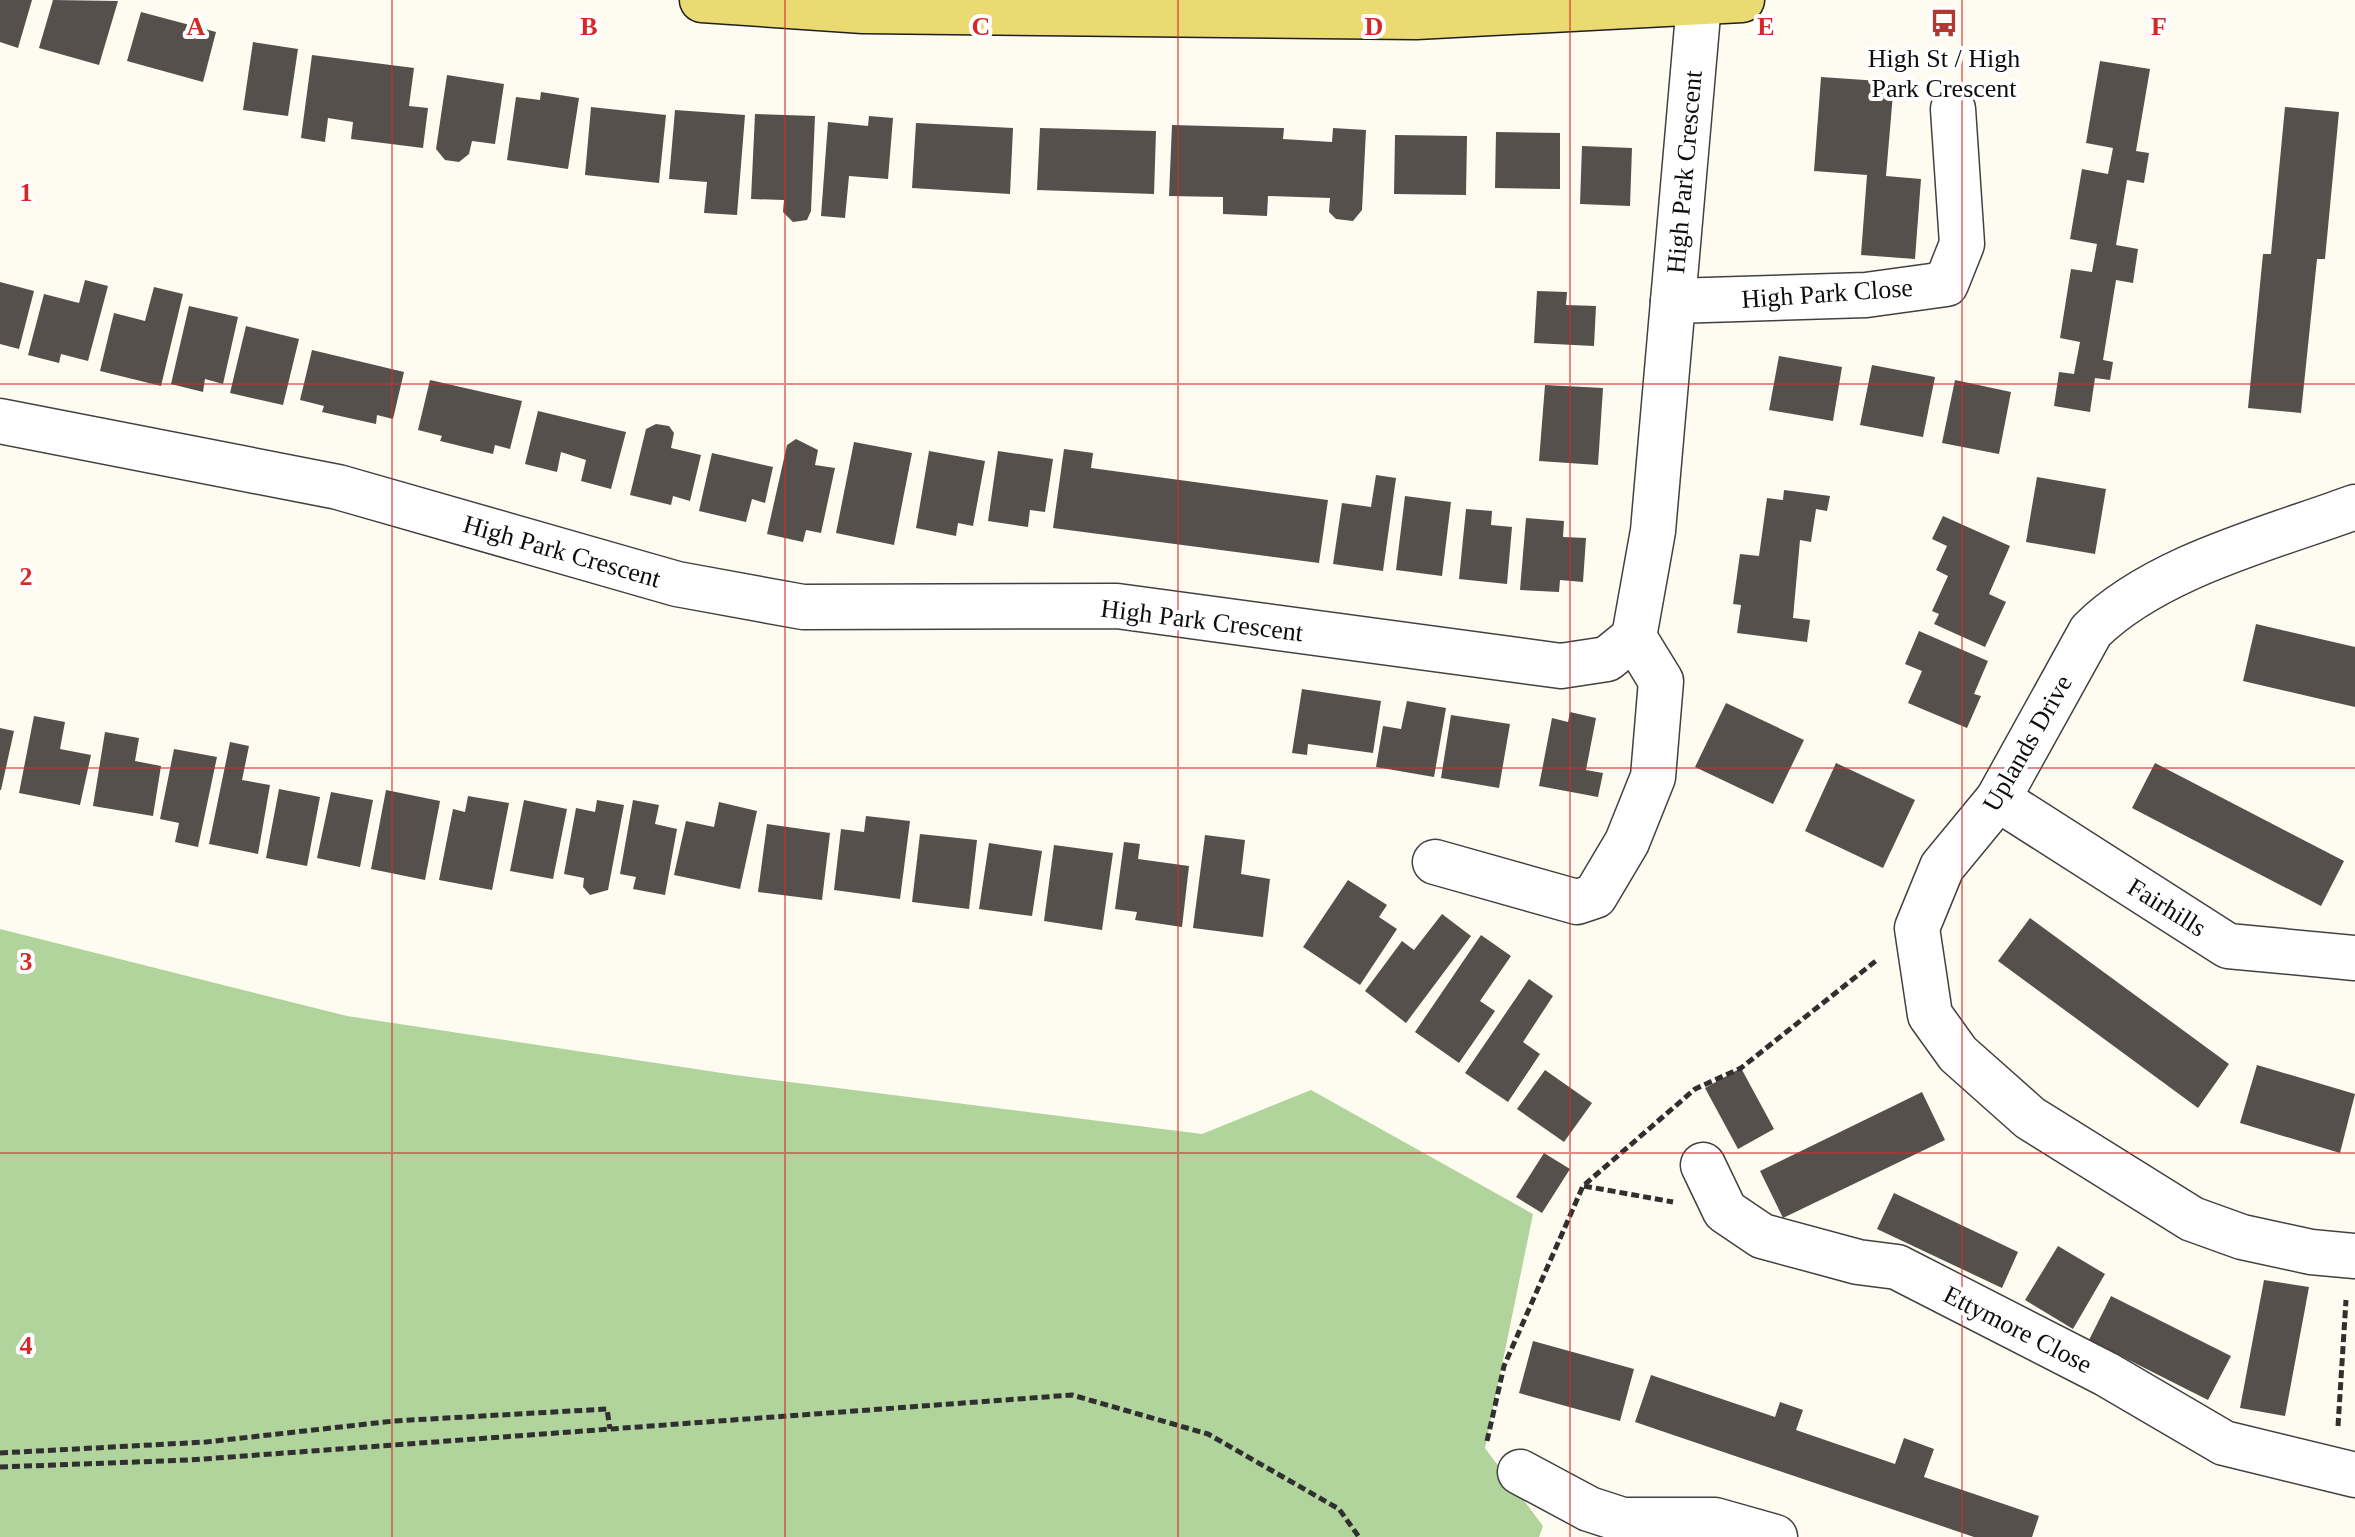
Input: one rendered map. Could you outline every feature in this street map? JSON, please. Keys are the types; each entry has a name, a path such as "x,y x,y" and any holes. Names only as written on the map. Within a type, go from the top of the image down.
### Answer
{"main road":[{"path":"702,0 1416,9 1742,0"}],"street":[{"name":"High Park Crescent","path":"0,421 338,487 677,584 803,607 1117,606 1561,666 1607,659 1634,637 1653,531 1699,3"},
{"name":"High Park Close","path":"1673,301 1866,295 1946,284 1962,244 1953,109"},
{"name":"Uplands Drive","path":"1917,928 1942,867 1998,799 2091,631 2113,609 2194,567 2355,507"},
{"path":"1435,862 1577,902 1595,896 1627,842 1653,777 1661,681 1634,637"},
{"name":"Fairhills","path":"1998,799 2228,946 2355,958"},
{"path":"1917,928 1930,1015 1958,1054 2030,1118 2192,1219 2242,1237 2311,1252 2352,1256"},
{"path":"1703,1165 1725,1211"},
{"name":"Ettymore Close","path":"1725,1211 1762,1236 1858,1262 1897,1267 2106,1374 2224,1443 2345,1473"},
{"path":"1520,1472 1589,1509 1623,1520 1715,1520 1775,1537"}],"path":[{"path":"1520,1472 1485,1448 1504,1366 1583,1186 1695,1089 1741,1068 1917,928"},
{"path":"1583,1186 1725,1211"},
{"path":"2345,1473 2352,1256"},
{"path":"0,1467 190,1460 1072,1395 1208,1434 1339,1509 1359,1537"},
{"path":"0,1453 206,1442 394,1421 607,1409 610,1429"}],"green space":[{"path":"0,929 347,1016 735,1075 1202,1134 1311,1090 1533,1214 1485,1448 1543,1526 1539,1537 0,1537"}],"building":[{"path":"0,0 32,0 18,48 0,42"},
{"path":"53,0 118,1 99,65 39,48"},
{"path":"141,12 216,32 203,82 127,61"},
{"path":"253,42 298,49 288,116 243,110"},
{"path":"312,55 414,68 409,106 428,108 423,148 351,139 353,122 328,118 325,142 301,138"},
{"path":"2100,61 2150,69 2136,151 2149,153 2144,183 2127,180 2116,245 2138,249 2133,283 2116,280 2103,360 2113,362 2110,380 2095,378 2090,412 2054,406 2059,372 2074,374 2080,342 2060,338 2071,269 2092,272 2097,244 2070,239 2082,169 2108,174 2113,148 2086,143"},
{"path":"447,75 504,84 495,144 472,141 469,154 459,162 445,160 436,149"},
{"path":"1821,77 1894,82 1886,176 1921,179 1915,259 1861,255 1867,175 1814,171"},
{"path":"541,92 579,98 568,169 507,160 516,97 540,100"},
{"path":"591,107 666,115 659,183 585,175"},
{"path":"2285,107 2339,112 2325,259 2317,259 2301,413 2248,408 2263,254 2271,254"},
{"path":"675,110 745,115 737,215 704,213 707,182 669,179"},
{"path":"755,114 815,116 811,211 807,220 793,222 783,212 784,200 751,199"},
{"path":"869,116 893,118 888,179 849,176 845,218 821,216 828,122 868,126"},
{"path":"916,123 1013,128 1010,194 912,188"},
{"path":"1172,125 1284,128 1283,139 1332,142 1333,128 1366,130 1362,210 1353,221 1336,219 1329,212 1330,198 1268,196 1267,216 1223,214 1223,197 1169,196"},
{"path":"1040,128 1156,131 1154,194 1037,190"},
{"path":"1496,132 1560,133 1560,189 1495,188"},
{"path":"1395,135 1467,136 1466,195 1394,194"},
{"path":"1582,146 1632,148 1630,206 1580,204"},
{"path":"85,280 108,286 88,361 61,354 59,363 28,355 44,294 79,303"},
{"path":"0,282 34,291 19,349 0,344"},
{"path":"154,287 183,294 161,386 100,371 114,313 145,321"},
{"path":"1537,291 1567,292 1566,305 1596,306 1594,346 1534,343"},
{"path":"189,306 238,317 223,384 205,379 203,392 171,384"},
{"path":"246,326 299,339 283,405 230,393"},
{"path":"312,350 404,372 393,419 377,415 376,424 322,412 324,406 300,400"},
{"path":"1779,356 1842,367 1833,421 1769,410"},
{"path":"1872,365 1935,377 1923,437 1860,425"},
{"path":"430,380 522,401 510,449 495,445 493,454 440,441 442,436 418,430"},
{"path":"1955,380 2011,392 1999,454 1942,443"},
{"path":"1545,385 1603,388 1598,465 1539,461"},
{"path":"538,411 626,432 611,489 581,481 586,460 561,452 557,472 525,464"},
{"path":"656,424 669,426 674,433 671,448 701,455 690,501 673,496 671,505 630,495 646,429"},
{"path":"796,439 818,450 815,465 835,468 821,533 806,530 803,542 767,534 787,445"},
{"path":"854,442 912,453 894,545 836,533"},
{"path":"1064,449 1093,453 1091,468 1328,500 1319,563 1053,528"},
{"path":"929,451 985,461 973,526 958,523 956,536 916,528"},
{"path":"998,451 1053,459 1045,512 1030,510 1028,527 988,521"},
{"path":"712,453 773,467 765,503 752,499 746,522 699,511"},
{"path":"1376,475 1396,478 1383,571 1333,564 1342,503 1371,507"},
{"path":"2037,477 2106,489 2095,554 2026,542"},
{"path":"1784,490 1830,496 1827,511 1816,509 1811,542 1800,540 1793,618 1810,620 1807,642 1737,633 1741,605 1733,604 1740,554 1759,556 1767,498 1783,500"},
{"path":"1405,496 1451,502 1442,576 1396,570"},
{"path":"1466,509 1492,511 1491,525 1512,527 1507,584 1459,579"},
{"path":"1943,516 2010,546 1989,594 2006,602 1985,647 1934,624 1939,614 1932,611 1948,576 1936,570 1947,546 1932,539"},
{"path":"1526,518 1564,521 1563,537 1586,538 1583,582 1560,580 1559,592 1520,590"},
{"path":"2256,624 2355,647 2355,707 2243,681"},
{"path":"1919,631 1988,661 1974,694 1981,696 1967,728 1908,703 1922,671 1905,664"},
{"path":"1302,689 1381,701 1373,753 1308,744 1307,755 1292,753"},
{"path":"1407,701 1446,708 1434,777 1376,767 1383,726 1401,729"},
{"path":"1726,703 1804,740 1773,804 1695,767"},
{"path":"1570,712 1596,718 1586,770 1603,773 1598,797 1539,786 1552,718 1568,722"},
{"path":"1451,715 1510,724 1499,788 1441,778"},
{"path":"34,716 65,722 60,749 91,755 80,805 19,793"},
{"path":"0,728 14,731 1,790 0,790"},
{"path":"105,732 139,738 135,761 161,766 153,816 93,806"},
{"path":"230,742 249,746 242,780 270,785 258,854 209,844"},
{"path":"174,749 217,757 198,847 175,842 179,823 160,819"},
{"path":"1836,763 1915,800 1883,868 1805,831"},
{"path":"2155,763 2344,861 2321,906 2132,808"},
{"path":"279,789 320,797 307,866 266,858"},
{"path":"386,790 440,801 425,880 371,869"},
{"path":"331,792 373,800 360,867 317,858"},
{"path":"468,796 509,803 492,890 439,880 453,809 465,812"},
{"path":"524,800 567,809 553,879 510,871"},
{"path":"597,800 624,805 608,890 590,895 583,887 584,878 564,874 576,808 595,812"},
{"path":"633,800 659,805 655,824 677,829 665,895 633,889 636,877 620,874"},
{"path":"719,802 757,811 740,889 674,875 686,821 714,827"},
{"path":"866,816 910,821 900,899 834,890 841,829 864,832"},
{"path":"767,824 830,833 822,900 758,892"},
{"path":"920,834 977,840 969,909 912,902"},
{"path":"1205,835 1245,840 1241,874 1270,879 1263,937 1193,928"},
{"path":"1124,842 1140,844 1138,859 1189,866 1182,927 1135,920 1137,912 1115,909"},
{"path":"989,843 1042,851 1032,916 979,909"},
{"path":"1054,845 1113,853 1102,930 1044,921"},
{"path":"1348,880 1387,905 1379,917 1397,929 1360,985 1303,947"},
{"path":"1442,914 1471,936 1406,1023 1365,991 1402,941 1414,950"},
{"path":"2030,918 2229,1064 2198,1108 1998,961"},
{"path":"1481,935 1511,956 1480,1001 1495,1011 1459,1063 1415,1032"},
{"path":"1529,979 1553,996 1523,1042 1540,1054 1508,1102 1465,1073"},
{"path":"2257,1065 2355,1094 2340,1153 2240,1123"},
{"path":"1741,1068 1774,1129 1738,1149 1705,1088"},
{"path":"1545,1070 1592,1103 1564,1142 1517,1109"},
{"path":"1922,1092 1945,1140 1783,1218 1760,1171"},
{"path":"1544,1153 1570,1169 1542,1213 1516,1197"},
{"path":"1894,1193 2018,1252 2002,1288 1877,1229"},
{"path":"2058,1246 2105,1274 2073,1329 2025,1300"},
{"path":"2264,1280 2309,1287 2285,1416 2240,1408"},
{"path":"2111,1296 2231,1356 2208,1400 2089,1340"},
{"path":"1533,1341 1634,1369 1620,1421 1519,1393"},
{"path":"1651,1375 1775,1417 1780,1402 1803,1410 1796,1430 1895,1464 1904,1438 1934,1449 1924,1477 2039,1516 2032,1537 1974,1537 1635,1422"}],"place":[{"name":"High St / High Park Crescent","path":"1944,23"}]}
